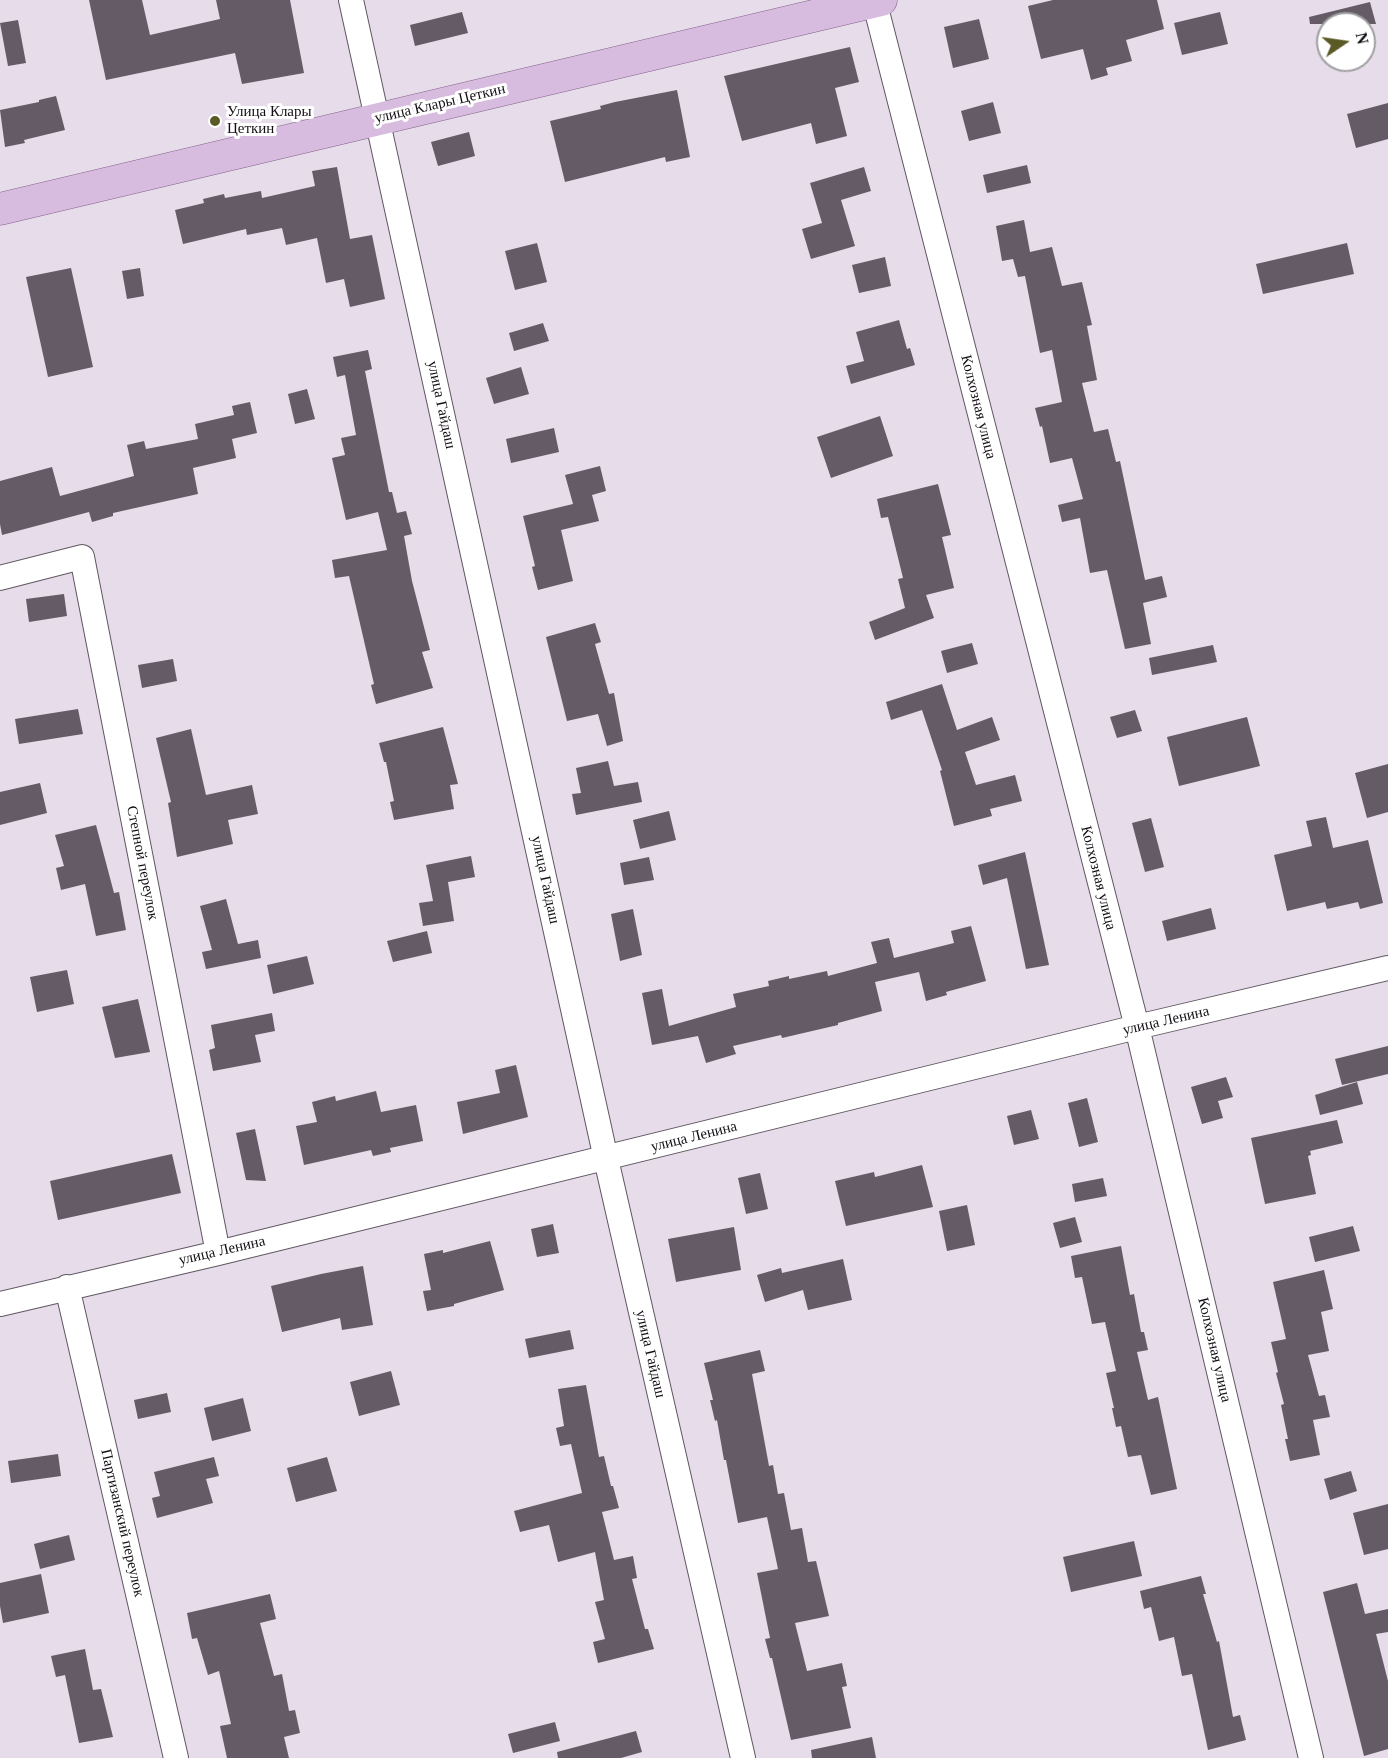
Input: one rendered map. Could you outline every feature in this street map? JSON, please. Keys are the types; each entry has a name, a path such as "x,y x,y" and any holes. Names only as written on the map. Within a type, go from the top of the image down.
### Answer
{"main road":[{"name":"улица Клары Цеткин","path":"0,208 877,0"}],"street":[{"name":"улица Гайдаш","path":"351,0 606,1159 743,1758"},
{"name":"Колхозная улица","path":"877,0 1137,1027 1311,1758"},
{"name":"Степной переулок","path":"0,578 82,557 219,1252"},
{"name":"улица Ленина","path":"0,1304 1388,968"},
{"name":"Партизанский переулок","path":"68,1287 176,1758"}],"building":[{"path":"89,0 142,0 150,35 220,19 216,0 290,0 304,73 242,84 235,53 106,80"},
{"path":"1053,0 1157,0 1164,29 1126,40 1132,61 1106,68 1108,75 1091,80 1083,49 1041,59 1028,6"},
{"path":"1370,2 1373,12 1329,12"},
{"path":"462,12 468,33 415,46 410,25"},
{"path":"1220,12 1228,44 1182,55 1174,23"},
{"path":"1316,15 1316,24 1310,24 1309,17"},
{"path":"979,19 989,59 953,68 944,27"},
{"path":"18,20 26,63 8,66 0,23"},
{"path":"850,47 859,82 835,88 847,136 816,144 811,123 742,141 724,76"},
{"path":"677,90 690,157 666,162 665,157 565,182 550,121 601,109 600,106 615,102"},
{"path":"56,96 65,130 5,147 0,110"},
{"path":"993,102 1001,133 969,141 961,111"},
{"path":"1388,103 1388,139 1356,148 1347,114"},
{"path":"469,132 475,156 438,166 431,142"},
{"path":"1027,165 1031,183 987,193 983,175"},
{"path":"337,167 350,239 372,235 385,299 350,307 344,279 326,283 317,238 286,245 282,228 247,235 246,229 183,244 175,210 204,203 203,199 224,194 225,198 261,191 262,198 315,186 312,171"},
{"path":"864,167 871,191 841,200 855,246 811,259 802,229 822,223 810,183"},
{"path":"1024,220 1030,252 1052,247 1062,286 1082,282 1092,325 1087,326 1097,380 1082,383 1094,432 1108,429 1116,462 1120,461 1145,580 1162,576 1167,597 1143,603 1151,644 1125,649 1107,570 1090,573 1080,518 1062,522 1058,505 1083,499 1072,458 1050,463 1042,426 1040,427 1035,408 1062,402 1052,350 1040,353 1025,276 1018,277 1013,259 1002,261 996,226"},
{"path":"537,243 547,282 515,290 505,251"},
{"path":"1347,243 1354,274 1263,294 1256,264"},
{"path":"885,257 891,286 859,293 852,265"},
{"path":"71,268 93,367 48,377 26,277"},
{"path":"140,268 144,296 127,299 122,271"},
{"path":"899,320 907,349 910,348 915,365 851,384 846,366 864,361 856,332"},
{"path":"543,323 549,341 514,351 509,333"},
{"path":"368,350 372,369 365,371 389,492 392,492 397,513 406,511 412,534 404,536 412,581 430,650 422,652 433,688 376,704 371,685 374,684 349,576 335,578 332,560 387,550 378,512 346,520 332,458 345,455 341,438 356,435 345,375 337,377 333,357"},
{"path":"521,367 529,394 494,404 486,378"},
{"path":"307,389 315,419 295,424 288,394"},
{"path":"250,402 257,433 232,439 236,458 193,468 198,494 113,513 113,516 92,522 89,512 2,535 0,481 52,467 60,496 134,476 127,445 144,441 146,449 198,439 195,424 234,415 232,406"},
{"path":"880,416 893,456 831,478 817,437"},
{"path":"554,428 559,452 511,463 506,439"},
{"path":"600,466 606,491 592,495 599,521 561,530 573,581 538,590 532,567 535,566 523,516 573,504 565,475"},
{"path":"938,484 951,535 942,537 954,588 926,595 934,618 875,640 869,622 905,608 898,579 903,578 888,517 881,518 877,499"},
{"path":"64,594 67,616 29,622 26,599"},
{"path":"595,623 601,642 595,644 609,694 614,693 623,741 607,746 598,714 567,721 546,637"},
{"path":"972,643 978,664 947,673 941,651"},
{"path":"1213,645 1217,662 1152,675 1149,658"},
{"path":"173,659 177,681 142,688 138,665"},
{"path":"942,684 957,730 992,717 1000,740 965,752 976,785 1015,775 1022,801 990,809 992,816 954,826 940,771 942,770 922,710 891,720 886,702"},
{"path":"78,709 83,734 19,744 15,719"},
{"path":"1135,710 1142,731 1117,738 1110,717"},
{"path":"1247,717 1260,766 1179,786 1167,737"},
{"path":"443,727 458,784 450,785 454,809 394,820 390,802 394,801 386,762 384,762 379,743"},
{"path":"191,729 206,795 252,785 258,814 228,820 233,844 177,857 168,803 171,802 156,738"},
{"path":"608,761 614,786 638,782 642,802 576,815 572,794 581,793 576,768"},
{"path":"1388,764 1388,812 1367,818 1355,773"},
{"path":"40,783 47,813 0,825 0,792"},
{"path":"669,811 676,840 640,849 633,820"},
{"path":"1326,817 1333,848 1368,840 1383,903 1360,909 1358,902 1327,909 1325,902 1287,911 1274,855 1312,846 1306,821"},
{"path":"1151,818 1164,867 1145,872 1132,823"},
{"path":"96,825 114,893 119,892 126,930 96,936 85,884 61,890 56,868 64,866 55,835"},
{"path":"1025,852 1049,965 1026,969 1007,878 983,885 978,865"},
{"path":"471,856 475,877 448,882 454,921 423,926 419,903 433,901 426,865"},
{"path":"649,857 654,880 624,885 620,863"},
{"path":"226,899 238,944 258,940 261,958 206,969 202,952 212,950 200,906"},
{"path":"1211,908 1216,929 1167,941 1162,921"},
{"path":"633,909 642,955 620,961 611,914"},
{"path":"971,926 986,981 946,992 947,995 926,1001 919,972 875,982 882,1011 838,1023 838,1025 733,1046 736,1054 706,1063 698,1036 652,1045 642,993 662,989 669,1026 736,1007 733,994 769,986 768,981 827,971 828,976 877,963 871,942 889,938 894,958 954,943 951,931"},
{"path":"427,931 432,953 393,962 387,941"},
{"path":"307,956 314,984 273,994 267,965"},
{"path":"67,970 74,1004 37,1012 30,977"},
{"path":"138,999 150,1052 115,1058 102,1007"},
{"path":"272,1013 275,1031 255,1035 261,1062 213,1071 209,1050 215,1048 211,1025"},
{"path":"1388,1046 1388,1074 1342,1085 1335,1059"},
{"path":"516,1065 528,1117 463,1134 457,1102 500,1093 495,1070"},
{"path":"1226,1077 1233,1097 1218,1101 1223,1118 1202,1124 1191,1087"},
{"path":"1357,1082 1363,1104 1320,1115 1315,1095"},
{"path":"376,1091 381,1112 416,1105 423,1141 390,1148 391,1152 373,1156 371,1150 304,1165 296,1126 317,1122 312,1102 335,1096 336,1101"},
{"path":"1087,1098 1098,1142 1079,1147 1068,1103"},
{"path":"1031,1110 1039,1139 1014,1145 1007,1116"},
{"path":"1337,1120 1343,1143 1310,1151 1311,1155 1308,1156 1316,1194 1265,1204 1251,1138"},
{"path":"255,1129 266,1181 246,1180 236,1133"},
{"path":"172,1154 181,1193 58,1220 50,1181"},
{"path":"922,1165 933,1207 846,1226 835,1181 874,1172 875,1177"},
{"path":"760,1173 768,1209 746,1214 738,1178"},
{"path":"1103,1178 1107,1196 1075,1202 1072,1184"},
{"path":"967,1205 975,1245 947,1251 939,1211"},
{"path":"1075,1217 1082,1242 1060,1248 1053,1223"},
{"path":"553,1224 559,1253 537,1257 531,1229"},
{"path":"1353,1226 1360,1251 1315,1262 1309,1237"},
{"path":"734,1227 741,1270 676,1282 668,1239"},
{"path":"490,1241 504,1290 454,1304 454,1306 427,1311 423,1291 431,1290 424,1254 443,1250 443,1253"},
{"path":"1121,1246 1130,1295 1134,1294 1141,1332 1144,1332 1148,1350 1137,1352 1148,1400 1158,1397 1177,1489 1151,1495 1141,1455 1128,1457 1121,1426 1116,1427 1106,1373 1116,1371 1105,1322 1092,1324 1082,1277 1075,1278 1071,1256"},
{"path":"843,1259 852,1300 808,1310 803,1290 765,1302 757,1275 781,1268 782,1273"},
{"path":"363,1266 373,1325 342,1330 340,1318 282,1332 271,1286"},
{"path":"1324,1270 1333,1309 1321,1312 1329,1351 1308,1355 1319,1396 1325,1395 1330,1417 1313,1420 1320,1455 1290,1461 1281,1405 1284,1404 1271,1342 1286,1339 1273,1282"},
{"path":"570,1330 574,1349 529,1358 525,1339"},
{"path":"760,1350 765,1371 752,1374 769,1466 773,1465 778,1494 784,1493 791,1530 802,1528 808,1562 816,1561 829,1616 795,1623 807,1671 842,1663 847,1686 842,1687 851,1728 791,1740 772,1658 770,1658 765,1639 770,1638 757,1573 778,1569 767,1517 738,1523 717,1420 715,1421 710,1400 713,1400 704,1363"},
{"path":"391,1371 400,1405 359,1416 350,1382"},
{"path":"586,1385 599,1457 604,1456 619,1508 602,1512 614,1560 633,1556 637,1578 632,1579 645,1629 648,1629 654,1649 598,1663 593,1642 605,1639 595,1602 604,1600 595,1552 558,1562 549,1525 520,1532 514,1511 582,1493 571,1444 560,1446 556,1428 564,1426 558,1389"},
{"path":"167,1393 171,1412 138,1419 134,1400"},
{"path":"243,1398 251,1431 212,1441 204,1408"},
{"path":"58,1454 61,1476 11,1483 8,1461"},
{"path":"214,1457 219,1476 206,1479 213,1503 157,1518 152,1498 160,1496 154,1472"},
{"path":"327,1457 337,1491 296,1502 287,1468"},
{"path":"1351,1471 1357,1491 1330,1500 1324,1479"},
{"path":"1388,1504 1388,1549 1364,1555 1353,1513"},
{"path":"69,1535 75,1560 40,1569 34,1544"},
{"path":"1134,1541 1142,1576 1071,1592 1063,1557"},
{"path":"41,1574 49,1613 3,1623 0,1583"},
{"path":"1201,1576 1206,1594 1203,1594 1217,1642 1219,1641 1233,1717 1240,1715 1246,1740 1208,1750 1192,1674 1182,1676 1174,1637 1159,1641 1151,1607 1144,1609 1140,1591"},
{"path":"1357,1583 1365,1614 1388,1609 1388,1632 1376,1634 1388,1681 1388,1749 1364,1756 1323,1592"},
{"path":"270,1594 276,1619 260,1623 274,1676 282,1674 289,1711 295,1710 300,1733 284,1737 289,1758 227,1758 220,1726 231,1724 219,1671 208,1675 197,1638 192,1639 187,1613"},
{"path":"85,1649 93,1690 101,1689 113,1737 79,1743 65,1675 56,1677 51,1656"},
{"path":"555,1722 560,1741 513,1753 508,1734"},
{"path":"636,1731 642,1752 621,1758 558,1758 557,1752"},
{"path":"872,1737 876,1758 812,1758 811,1750"}],"place":[{"name":"Улица Клары Цеткин","path":"215,121"}]}
